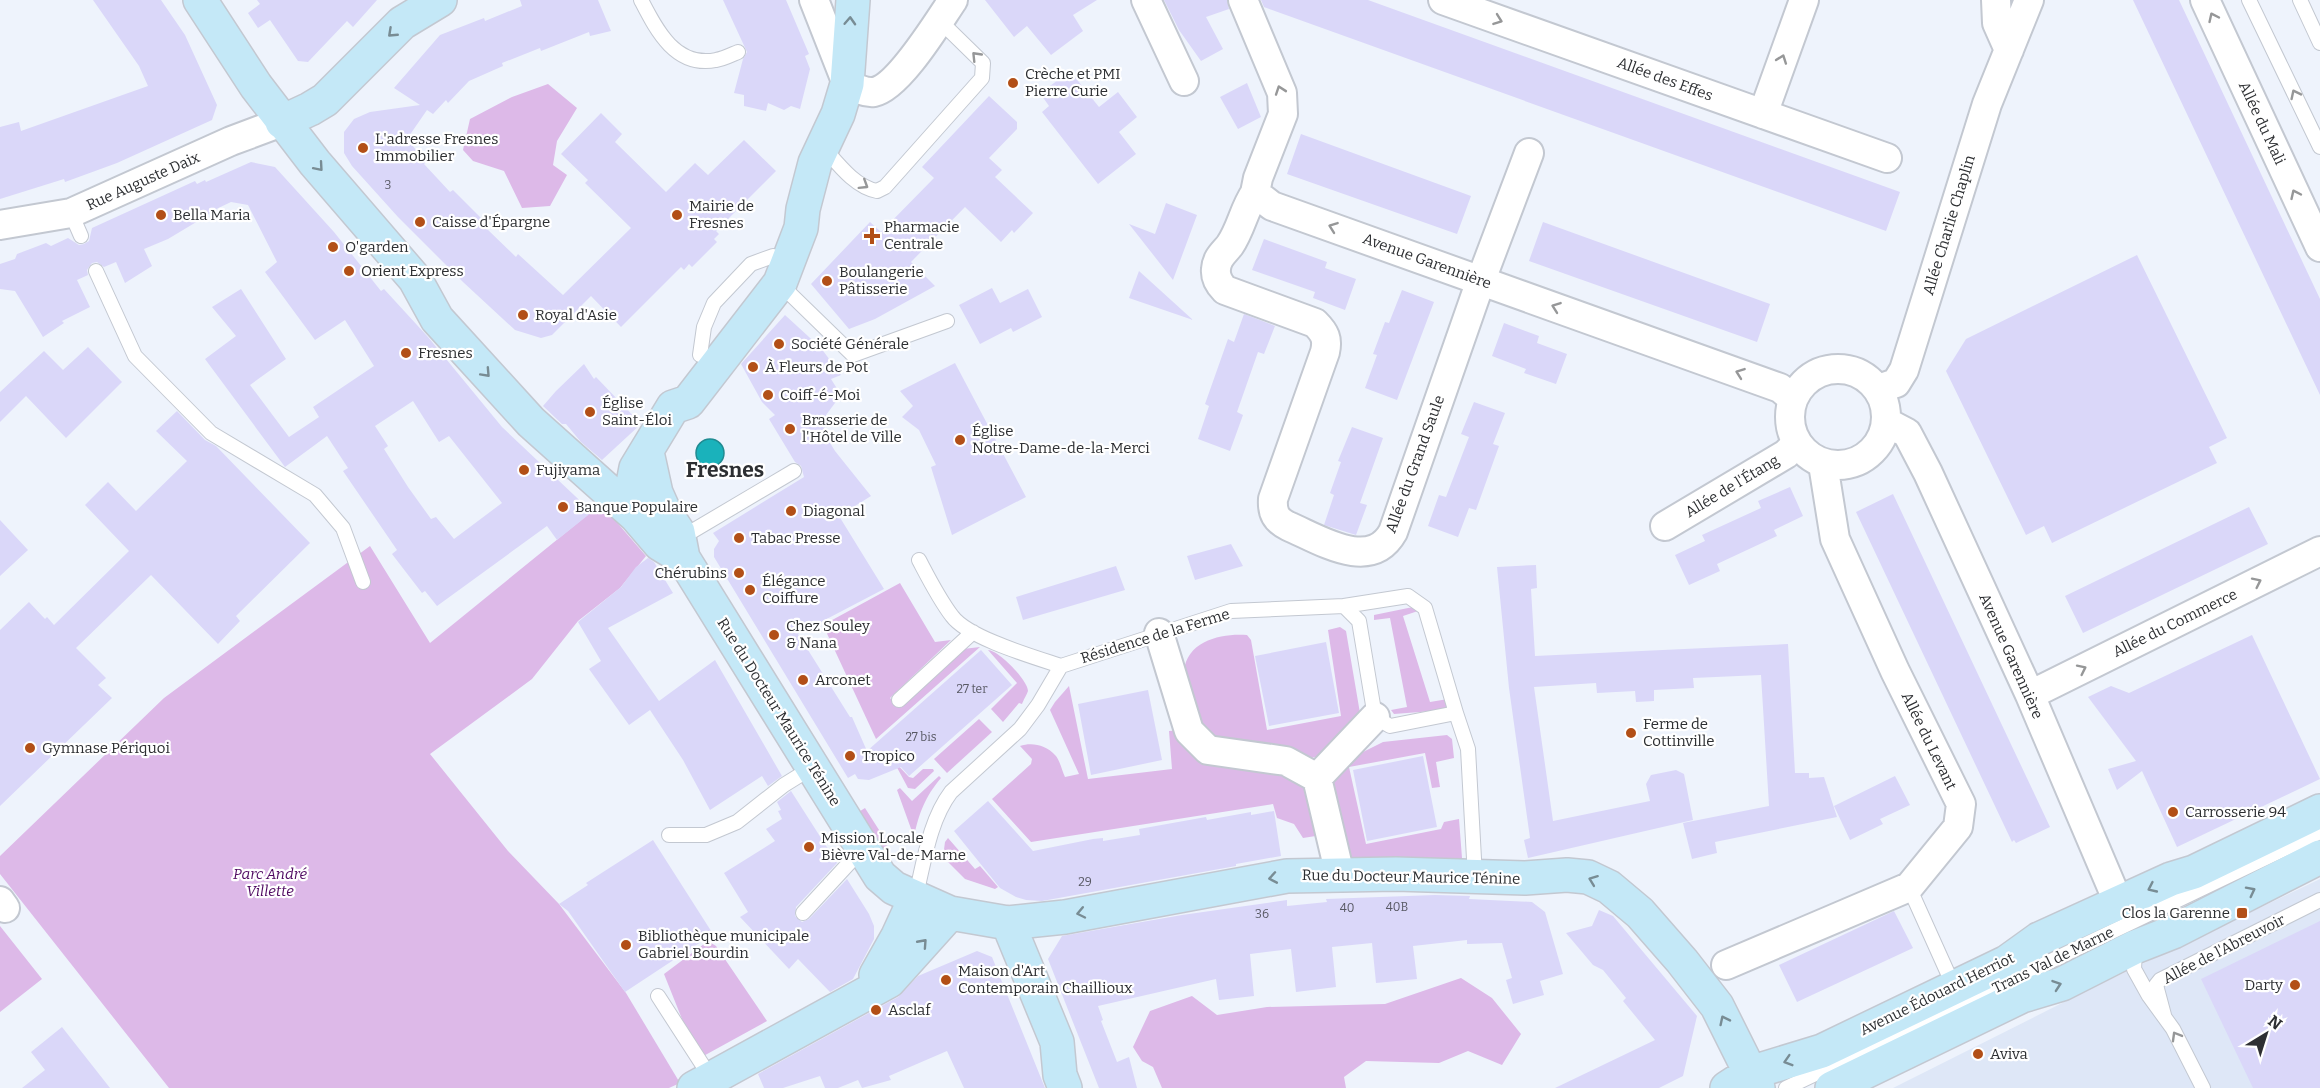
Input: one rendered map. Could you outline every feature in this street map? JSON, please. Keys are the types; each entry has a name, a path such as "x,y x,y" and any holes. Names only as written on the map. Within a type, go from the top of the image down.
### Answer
{"street":[{"name":"Rue du Docteur Maurice Ténine","path":"200,0 282,122 416,279 437,319 531,422 634,484 660,544 681,548 813,767 887,883 915,899 950,913 1008,923 1065,917 1287,876 1588,877 1609,887 1640,913 1717,1006 1745,1083"},
{"path":"282,122 325,100 402,23 440,0"},
{"path":"813,0 847,84 868,92 880,90 889,85 902,72 946,10"},
{"path":"681,548 678,532 664,511 656,493 634,484 659,427 673,407 688,402 776,270 784,235 803,209 821,146 838,114 847,84 853,0"},
{"path":"1146,0 1184,81"},
{"path":"1243,0 1282,93 1284,104 1283,114 1258,178 1255,193"},
{"name":"Allée des Effes","path":"1443,0 1887,158"},
{"path":"1763,114 1803,0"},
{"path":"1996,0 1997,23 2009,50"},
{"name":"Allée Charlie Chaplin","path":"1878,389 1896,383 1904,370 1987,104 2029,0"},
{"name":"Allée du Mali","path":"2205,0 2320,247"},
{"name":"Rue Auguste Daix","path":"0,225 76,224 231,141 282,122"},
{"name":"Allée du Grand Saule","path":"1255,193 1230,245 1221,254 1216,267 1219,284 1225,290 1315,323 1324,332 1327,342 1273,499 1272,510 1279,521 1350,551 1366,553 1388,541 1393,532 1481,280 1529,153"},
{"name":"Avenue Garennière","path":"1255,193 1272,206 1780,388 1792,398"},
{"path":"673,407 672,391 700,355 776,270"},
{"path":"1843,368 1863,375 1878,389 1885,405 1886,422 1881,438 1871,452 1857,462 1840,466 1823,464 1797,444 1790,429 1788,413 1792,398 1804,381 1822,370 1843,368"},
{"name":"Avenue Garennière","path":"1886,422 1907,433 2030,695 2127,925"},
{"name":"Allée de l'Étang","path":"1665,526 1786,454 1797,444"},
{"name":"Allée du Levant","path":"1726,965 1909,887 1959,827 1960,804 1895,671 1835,539 1823,464"},
{"name":"Allée du Commerce","path":"2030,695 2320,550"},
{"path":"1159,633 1189,731 1208,750 1286,761 1317,778 1340,875"},
{"path":"1317,778 1375,717"},
{"name":"Avenue Édouard Herriot","path":"1832,1088 2022,996 2062,984 2127,925 2171,879 2194,872 2320,811"},
{"name":"Avenue Édouard Herriot","path":"1745,1083 1822,1051 2007,962 2039,939 2127,925 2173,932 2320,857"},
{"path":"864,996 898,936 915,899"},
{"path":"703,1083 889,981 950,913"},
{"path":"1008,923 1057,1042 1060,1075 1065,1088"}],"lane":[{"path":"641,0 664,41 682,54 699,60 716,60 738,52"},
{"path":"2249,0 2320,147"},
{"path":"2300,0 2320,43"},
{"path":"821,146 840,167 867,189 877,191 885,187 982,78 984,63 946,10"},
{"path":"776,270 853,355 947,321"},
{"path":"96,271 135,356 211,433 315,495 343,528 363,582"},
{"path":"681,548 794,471"},
{"path":"919,560 952,618 973,632 1011,649 1061,666"},
{"name":"Résidence de la Ferme","path":"915,899 936,817 943,803 951,792 1020,729 1038,705 1061,666 1231,611 1344,606 1408,596 1425,608 1456,713"},
{"path":"1344,606 1359,621 1375,717 1390,726 1456,713 1468,749 1475,877"},
{"path":"899,700 973,632"},
{"path":"669,835 706,835 737,822 784,785 813,767"},
{"name":"Trans Val de Marne","path":"1786,1088 2320,832"},
{"path":"803,913 863,848"},
{"path":"1909,887 1954,987"},
{"name":"Allée de l'Abreuvoir","path":"2164,1016 2156,985 2160,980 2320,900"},
{"path":"2127,925 2134,969 2183,1047 2203,1088"},
{"path":"658,996 703,1083"}],"shaded area":[{"path":"2320,879 2320,1088 1893,1088 2090,989"}],"green space":[{"path":"548,84 577,108 557,141 553,165 567,175 550,206 522,208 504,171 473,161 463,150 470,119 512,97"},
{"name":"Parc André Villette","path":"601,504 646,556 620,588 578,621 532,679 430,754 508,851 559,904 626,993 680,1083 669,1088 169,1088 0,874 0,856 164,698 370,546 430,643"},
{"path":"900,583 935,642 951,640 890,698 899,708 963,649 980,647 876,739 823,625"},
{"path":"1413,607 1418,611 1403,616 1430,702 1448,699 1450,705 1446,710 1394,714 1391,710 1407,707 1390,618 1374,620 1374,615"},
{"path":"1340,627 1346,631 1361,719 1336,747 1322,755 1301,760 1204,739 1184,676 1187,660 1199,645 1227,635 1247,635 1251,640 1267,730 1341,716 1328,630"},
{"path":"988,650 993,651 1012,666 1027,686 1028,691 1022,704 1019,703 1003,722 991,709 1017,683"},
{"path":"1069,686 1088,779 1172,769 1169,731 1181,730 1252,764 1303,781 1322,835 1303,838 1294,824 1277,818 1273,804 1031,842 992,799 1031,764 1032,759 1020,746 1034,744 1043,747 1057,757 1065,777 1079,774 1050,710"},
{"path":"979,719 992,732 947,773 934,759"},
{"path":"1447,735 1452,739 1454,758 1436,762 1440,787 1432,788 1425,753 1349,767 1366,844 1441,829 1444,822 1459,819 1462,858 1346,861 1330,784 1359,754 1383,742"},
{"path":"893,760 909,777 913,778 923,769 934,771 915,789 908,788"},
{"path":"939,776 941,778 923,806 914,837 897,790 900,788 912,801"},
{"path":"865,808 888,844 882,852 857,813"},
{"path":"948,838 975,869 980,866 998,887 995,889 965,879 943,857 945,842"},
{"path":"0,926 42,979 0,1012"},
{"path":"708,941 716,946 767,1021 698,1059 664,974"},
{"path":"1461,978 1492,998 1521,1034 1502,1065 1468,1051 1439,1063 1366,1061 1344,1077 1346,1088 1162,1088 1153,1067 1142,1061 1133,1047 1150,1011 1192,996 1217,1015 1267,1007 1385,1004"}],"water":[{"path":"710,439 720,443 724,453 720,463 710,467 700,463 696,453 700,443"}],"building":[{"path":"93,0 161,0 185,35 217,105 212,120 117,163 65,182 64,179 0,199 0,127 19,122 21,131 148,86 139,66"},
{"path":"257,0 377,0 353,27 347,21 308,62 298,61 270,20 258,28 248,13 260,4"},
{"path":"520,0 598,0 611,31 590,36 589,32 502,63 503,66 469,81 448,103 446,100 433,114 427,110 407,139 426,162 424,164 450,192 453,190 490,227 487,229 516,257 518,254 563,295 631,228 585,183 588,180 561,154 601,113 622,134 615,142 666,192 695,163 708,175 744,140 776,171 716,231 719,234 714,239 717,242 692,267 689,264 684,270 681,267 621,327 591,296 552,335 541,338 515,330 398,217 352,166 344,153 344,132 354,119 370,112 420,105 394,88 440,35 484,18 485,21 522,6"},
{"path":"723,0 786,0 809,54 805,56 810,69 800,109 791,106 784,110 768,103 766,111 744,106 744,95 734,93 747,52"},
{"path":"985,0 1097,0 1073,15 1083,31 1051,55 1027,26 1014,37"},
{"path":"1164,0 1227,0 1229,9 1206,17 1223,49 1201,61 1179,30"},
{"path":"1261,0 1368,0 1900,192 1886,231 1264,7"},
{"path":"2133,0 2179,0 2320,299 2320,395"},
{"path":"1070,71 1099,107 1118,92 1137,117 1119,132 1136,154 1098,184 1042,112 1049,106 1042,96 1052,88 1050,86"},
{"path":"1247,83 1261,117 1238,129 1220,97"},
{"path":"989,96 1017,122 1017,129 989,158 1002,170 995,177 1033,213 1014,233 1012,230 1001,242 965,207 911,262 935,286 875,319 849,329 811,284 870,222 881,232 934,178 922,167"},
{"path":"1301,134 1471,196 1457,234 1287,174"},
{"path":"251,162 275,167 334,232 381,291 384,289 428,337 502,427 592,512 557,540 547,526 437,606 425,591 422,593 392,554 397,550 343,471 348,468 327,436 285,467 205,359 236,336 212,307 241,289 286,359 250,385 289,437 319,417 313,407 374,366 345,320 315,340 265,272 277,262 248,205 231,202 210,212 168,239 144,249 152,266 125,283 116,262 104,267 97,262 92,263 87,270 88,275 77,280 90,307 62,321 64,323 43,337 15,291 0,289 0,264 15,259 17,254 46,243 51,246 68,238 79,245 84,244 89,241 92,228 195,181 197,184 205,180 206,182","holes":["413,401 439,442 449,436 502,503 454,539 436,517 431,519 408,487 384,449 388,446 375,426"]},
{"path":"1166,203 1197,215 1173,280 1129,224 1155,234"},
{"path":"1543,222 1770,304 1757,342 1529,261"},
{"path":"1264,239 1327,262 1325,268 1356,279 1345,310 1313,298 1315,292 1252,270"},
{"path":"2137,255 2227,438 2209,447 2217,463 2052,543 2044,526 2026,535 1946,371 1966,339"},
{"path":"1139,271 1193,320 1129,298"},
{"path":"992,288 1000,303 1028,289 1042,317 1013,332 1011,328 980,344 959,305"},
{"path":"1402,290 1434,302 1397,400 1365,388 1377,355 1373,354 1385,322 1389,323"},
{"path":"1244,314 1275,326 1264,354 1258,352 1237,412 1243,415 1230,451 1198,439 1209,406 1205,404 1228,339 1234,342"},
{"path":"785,315 821,348 841,375 831,379 841,395 826,415 824,433 835,451 871,496 839,516 884,589 798,634 852,717 867,751 981,650 1012,685 909,776 901,767 869,780 858,779 855,774 848,778 714,557 714,549 719,541 713,533 804,477 801,466 795,462 769,419 775,415 762,402 741,364"},
{"path":"1504,323 1539,336 1537,343 1567,354 1556,384 1524,373 1526,369 1492,356"},
{"path":"88,347 122,382 66,438 26,396 0,422 0,392 44,351 63,370"},
{"name":"Église Notre-Dame-de-la-Merci","path":"955,363 1026,497 952,535 931,467 936,465 919,430 902,417 913,406 900,391"},
{"name":"Église Saint-Éloi","path":"584,364 594,379 596,377 641,424 602,460 581,442 566,424 562,424 543,406"},
{"path":"1474,402 1505,413 1493,444 1499,446 1476,510 1469,508 1458,537 1428,526 1439,495 1446,497 1469,437 1461,434"},
{"path":"177,411 205,440 216,446 310,543 236,616 240,621 218,644 151,575 76,648 106,678 98,685 112,698 0,806 0,630 29,602 54,625 129,551 85,505 108,482 136,511 187,461 156,431"},
{"path":"1352,427 1383,438 1360,503 1367,505 1356,535 1324,525 1334,495 1330,493 1341,462 1338,461"},
{"path":"1790,487 1803,516 1774,530 1777,536 1717,564 1720,571 1689,585 1675,555 1705,541 1702,535 1761,508 1758,501"},
{"path":"1893,494 2050,827 2016,843 2014,840 2012,842 1856,512"},
{"path":"2249,507 2268,544 2083,633 2065,596"},
{"path":"0,520 28,550 0,576"},
{"path":"1231,544 1243,566 1195,580 1187,556"},
{"path":"648,558 654,562 673,593 608,628 659,701 715,660 782,776 768,786 762,776 710,810 683,760 650,710 629,725 589,669 601,661 578,622 621,587 636,567"},
{"path":"1536,565 1537,588 1531,589 1535,656 1788,644 1795,773 1809,773 1809,778 1824,777 1837,817 1715,842 1717,853 1692,859 1683,823 1769,806 1761,675 1693,678 1694,688 1654,690 1654,701 1636,702 1635,691 1597,693 1596,683 1534,687 1553,821 1650,801 1646,784 1651,775 1676,770 1684,774 1693,820 1528,858 1524,840 1530,838 1509,688 1497,567"},
{"path":"1116,566 1125,590 1023,620 1016,597"},
{"path":"2252,635 2320,779 2177,847 2142,771 2117,790 2108,769 2136,761 2088,697 2111,686 2129,693"},
{"path":"1326,642 1339,713 1269,726 1255,656"},
{"path":"1148,690 1162,760 1091,775 1078,704"},
{"path":"1423,756 1437,827 1367,841 1353,770"},
{"path":"1895,776 1910,805 1880,819 1883,824 1850,840 1834,806"},
{"path":"791,791 837,863 796,907 795,916 802,922 809,919 847,879 874,926 874,939 853,979 830,992 798,959 789,969 740,917 748,912 724,873 775,841 766,829 782,819 777,802"},
{"path":"988,801 1033,851 1093,839 1103,838 1103,841 1140,835 1139,829 1206,817 1207,820 1251,812 1251,815 1274,811 1281,856 1042,901 1026,900 1000,888 954,831"},
{"name":"Bibliothèque municipale Gabriel Bourdin","path":"653,840 713,934 625,992 568,911 559,904 588,885 586,883"},
{"path":"1435,895 1532,902 1545,912 1563,974 1540,981 1544,995 1513,1004 1506,980 1512,978 1502,943 1467,944 1467,940 1413,946 1417,979 1376,983 1372,943 1332,947 1336,987 1296,992 1291,949 1250,954 1254,996 1219,1000 1216,979 1098,1006 1103,1020 1101,1021 1117,1062 1129,1057 1137,1088 1099,1088 1048,959 1062,936 1182,915 1287,900 1287,906 1327,902 1326,899"},
{"path":"1599,910 1613,916 1697,1016 1683,1076 1659,1088 1555,1088 1655,1040 1623,1001 1626,998 1603,970 1593,965 1566,933 1592,926"},
{"path":"1894,911 1913,948 1797,1002 1779,965"},
{"path":"2320,921 2320,1088 2253,1088 2201,979"},
{"path":"977,951 992,957 1045,1088 964,1088 947,1051 889,1076 891,1080 862,1088 858,1080 838,1088 825,1088 820,1076 783,1088 764,1088 758,1074 898,997 918,976"},
{"path":"62,1027 110,1088 22,1088 45,1070 31,1052"}],"place":[{"name":"Crèche et PMI Pierre Curie","path":"1013,83"},
{"name":"L'adresse Fresnes Immobilier","path":"363,148"},
{"name":"Bella Maria","path":"161,215"},
{"name":"Mairie de Fresnes","path":"677,215"},
{"name":"Caisse d'Épargne","path":"420,222"},
{"name":"Pharmacie Centrale","path":"872,236"},
{"name":"O'garden","path":"333,247"},
{"name":"Orient Express","path":"349,271"},
{"name":"Boulangerie Pâtisserie","path":"827,281"},
{"name":"Royal d'Asie","path":"523,315"},
{"name":"Société Générale","path":"779,344"},
{"name":"Fresnes","path":"406,353"},
{"name":"À Fleurs de Pot","path":"753,367"},
{"name":"Coiff-é-Moi","path":"768,395"},
{"name":"Église Saint-Éloi","path":"590,412"},
{"name":"Brasserie de l'Hôtel de Ville","path":"790,429"},
{"name":"Église Notre-Dame-de-la-Merci","path":"960,440"},
{"name":"Fujiyama","path":"524,470"},
{"name":"Banque Populaire","path":"563,507"},
{"name":"Diagonal","path":"791,511"},
{"name":"Tabac Presse","path":"739,538"},
{"name":"Chérubins","path":"739,573"},
{"name":"Élégance Coiffure","path":"750,590"},
{"name":"Chez Souley & Nana","path":"774,635"},
{"name":"Arconet","path":"803,680"},
{"name":"Ferme de Cottinville","path":"1631,733"},
{"name":"Gymnase Périquoi","path":"30,748"},
{"name":"Tropico","path":"850,756"},
{"name":"Carrosserie 94","path":"2173,812"},
{"name":"Mission Locale Bièvre Val-de-Marne","path":"809,847"},
{"name":"Clos la Garenne","path":"2242,913"},
{"name":"Bibliothèque municipale Gabriel Bourdin","path":"626,945"},
{"name":"Maison d'Art Contemporain Chaillioux","path":"946,980"},
{"name":"Darty","path":"2295,985"},
{"name":"Asclaf","path":"876,1010"},
{"name":"Aviva","path":"1978,1054"}],"district":[{"name":"Fresnes","path":"725,470"}]}
